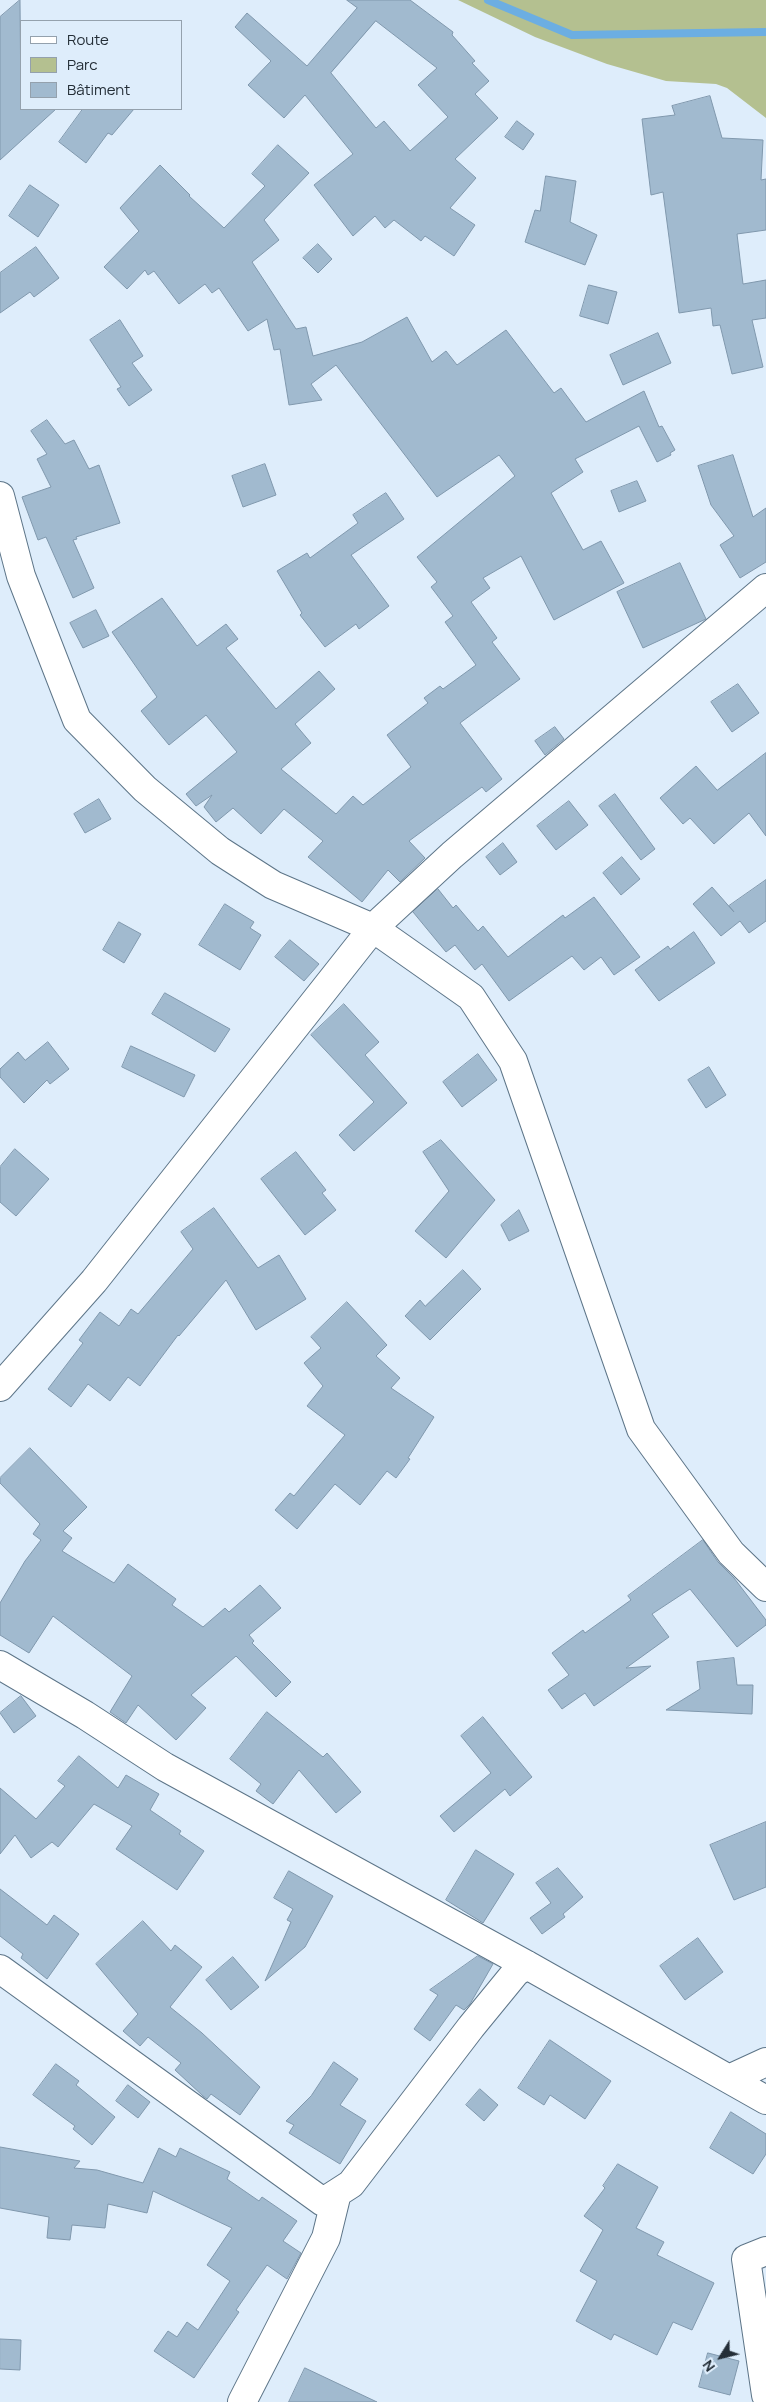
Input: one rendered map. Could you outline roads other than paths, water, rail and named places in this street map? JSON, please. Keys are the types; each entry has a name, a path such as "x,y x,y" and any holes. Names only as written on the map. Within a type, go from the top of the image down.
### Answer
{"street":[{"path":"0,496 21,576 77,720 145,788 220,851 273,885 373,928 472,997 513,1061 641,1429 731,1552 766,1587"},
{"path":"0,1387 94,1281 373,928 452,855 766,588"},
{"path":"0,1665 85,1715 165,1767 527,1965 766,2100"},
{"path":"0,1969 322,2202 351,2184 470,2027 516,1972 527,1965"},
{"path":"729,2079 766,2062"},
{"path":"242,2402 326,2238 337,2193"},
{"path":"766,2250 746,2259 766,2395"}],"waterway":[{"path":"488,0 572,35 766,32"}]}
